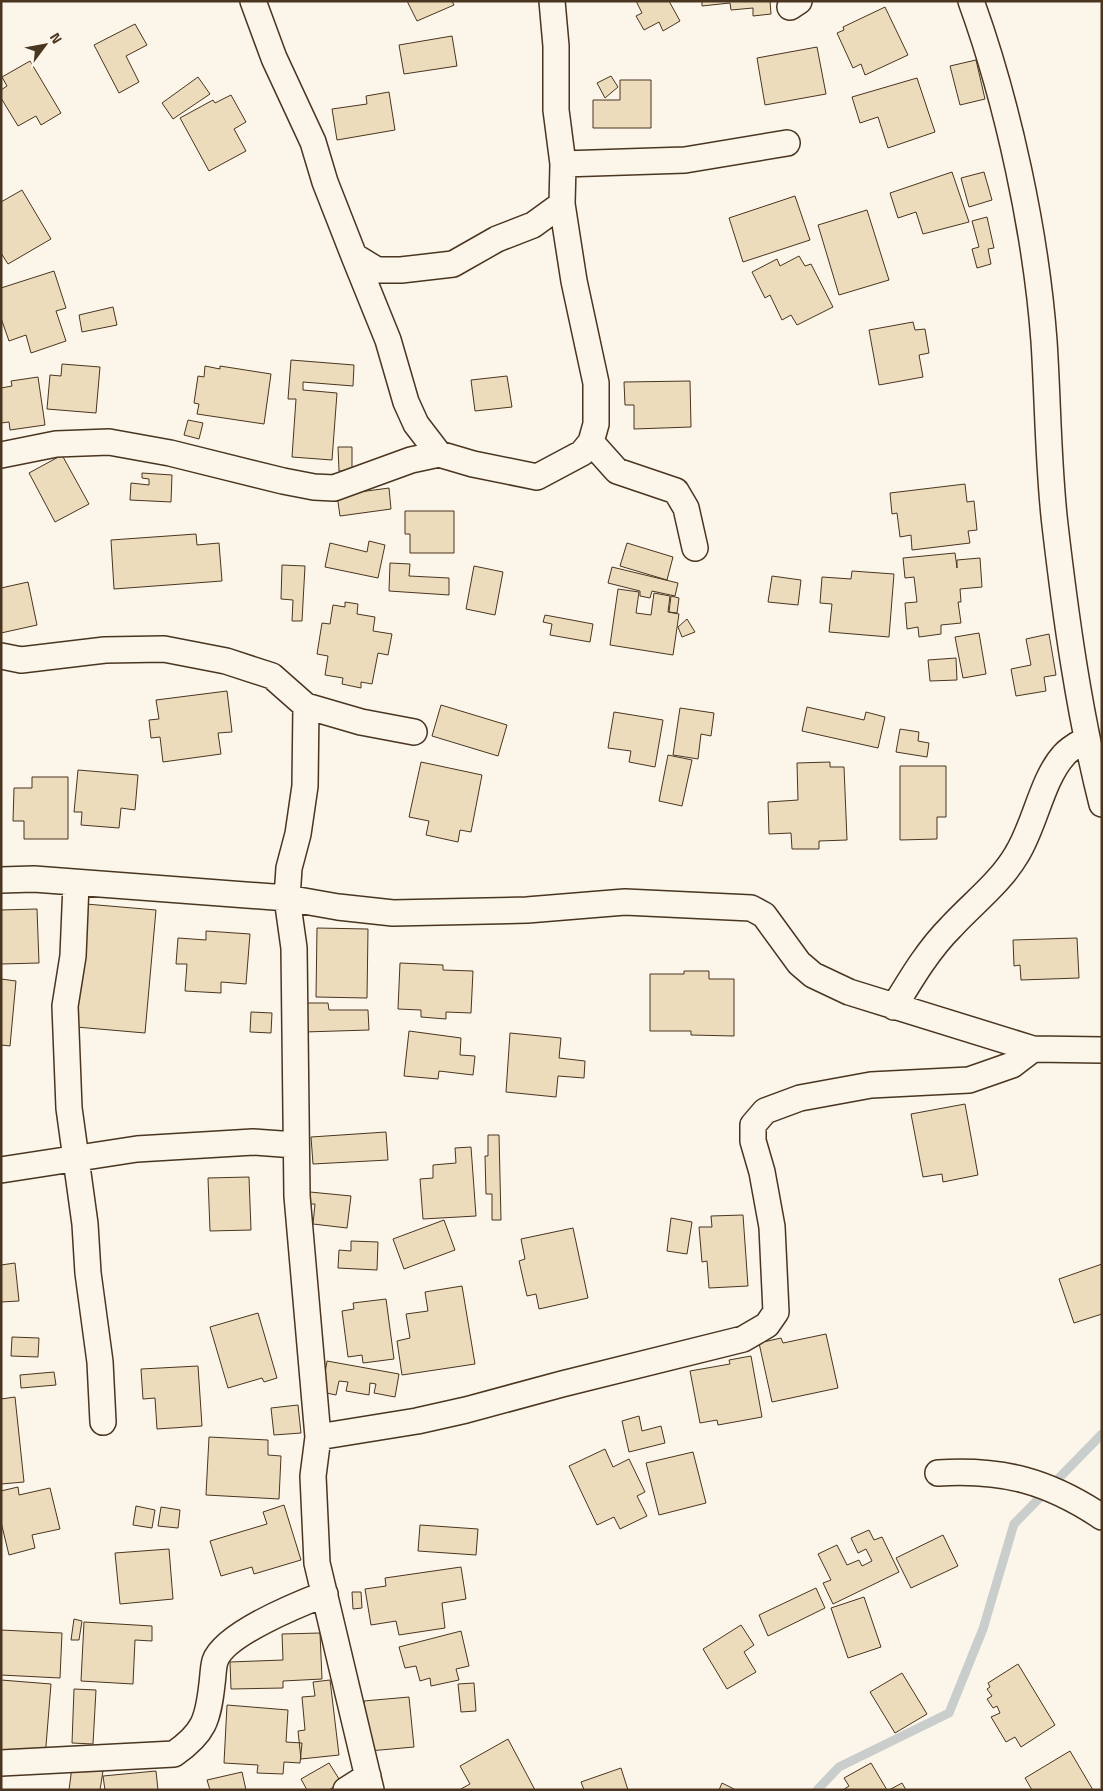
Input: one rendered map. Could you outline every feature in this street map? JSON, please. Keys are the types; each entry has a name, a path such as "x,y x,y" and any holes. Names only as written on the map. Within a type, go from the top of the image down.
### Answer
{"street":[{"path":"253,1 274,58 313,142 325,182 388,340 406,402 416,424 439,454"},
{"path":"1,455 56,444 109,442 170,453 283,481 314,487 334,488 411,460 439,454 473,464 537,477 582,453 591,442 596,424 596,383 574,281 562,204 563,164 556,110 556,46 552,1"},
{"path":"970,1 982,32 1010,136 1031,237 1044,339 1054,524 1085,740 1102,804"},
{"path":"563,164 685,160 787,143"},
{"path":"354,256 377,270 402,270 453,264 497,239 533,225 562,204"},
{"path":"591,442 617,471 676,491 686,508 695,548"},
{"path":"1,656 21,660 105,650 164,649 226,661 272,676 306,706 361,722 414,732"},
{"path":"306,706 305,786 298,834 289,868 287,898 294,948 297,1196 318,1437 313,1476 317,1563 369,1783 346,1790"},
{"path":"894,1007 926,956 950,927 984,897 1017,855 1038,811 1049,776 1064,754 1085,740"},
{"path":"1,880 34,879 76,884 287,898 338,908 393,913 527,910 625,902 751,908 764,915 799,963 813,975 849,992 1033,1050 1102,1050"},
{"path":"76,884 73,956 65,1006 69,1108 100,1362 103,1422"},
{"path":"318,1437 417,1421 466,1410 743,1339 767,1325 776,1312 772,1227 762,1172 753,1141 754,1125 765,1111 800,1098 871,1085 969,1080 1012,1065 1033,1050"},
{"path":"1,1170 137,1149 253,1142 296,1145"},
{"path":"938,1473 1004,1474 1050,1487 1102,1517"},
{"path":"1,1763 174,1754 192,1741 205,1722 215,1660 224,1648 249,1630 283,1610 325,1594"}],"building":[{"path":"407,1 452,1 454,5 417,21"},
{"path":"636,1 669,1 680,21 663,31 659,22 644,30 636,16 642,13"},
{"path":"702,1 770,1 771,14 753,16 753,8 731,10 730,3 702,6"},
{"path":"885,7 908,55 865,75 861,64 853,68 837,33 844,30 843,27"},
{"path":"135,24 147,45 126,56 139,82 119,93 94,45"},
{"path":"452,36 457,66 404,74 399,45"},
{"path":"817,47 826,94 765,105 757,58"},
{"path":"976,60 985,99 960,105 950,66"},
{"path":"30,61 61,113 41,125 36,116 18,126 1,98 1,90 7,86 2,77"},
{"path":"611,76 618,87 605,98 597,83"},
{"path":"198,77 210,94 173,119 162,103"},
{"path":"917,78 935,132 888,148 878,117 860,123 852,97"},
{"path":"620,80 651,80 651,128 593,128 593,100 620,100"},
{"path":"389,92 395,130 337,140 332,109 367,104 366,96"},
{"path":"231,95 246,122 234,129 246,151 209,171 180,118 213,100 215,103"},
{"path":"952,172 969,222 923,234 916,212 898,218 890,193"},
{"path":"984,172 992,200 969,207 961,178"},
{"path":"22,190 51,239 8,264 1,253 1,202"},
{"path":"795,196 810,240 743,262 729,218"},
{"path":"867,210 889,280 839,295 818,225"},
{"path":"987,217 994,248 988,249 991,264 977,268 972,249 979,247 972,221"},
{"path":"799,256 805,266 811,264 833,307 797,325 791,315 782,320 770,295 765,298 752,272 777,259 780,266"},
{"path":"54,271 66,308 56,311 66,341 31,353 26,335 9,341 1,318 1,288"},
{"path":"113,307 117,325 82,332 79,315"},
{"path":"913,322 915,330 925,329 929,353 919,355 923,377 879,385 869,330"},
{"path":"291,360 354,365 353,386 303,382 303,390 337,393 332,460 292,457 296,399 288,399"},
{"path":"62,364 100,367 96,413 47,409 50,375 61,376"},
{"path":"205,366 220,369 220,366 271,374 264,424 197,414 199,404 194,403 198,376 204,377"},
{"path":"507,376 512,407 475,411 471,380"},
{"path":"38,377 45,425 10,430 9,422 1,423 1,388 12,386 11,381"},
{"path":"690,381 691,427 634,429 634,405 625,405 624,382"},
{"path":"188,420 203,423 199,439 184,435"},
{"path":"338,447 352,447 352,471 339,471"},
{"path":"62,455 89,504 55,522 29,473"},
{"path":"142,473 172,475 171,502 130,500 131,483 149,485 149,479 142,478"},
{"path":"965,484 967,502 974,501 977,530 968,531 970,543 912,550 911,535 900,537 897,513 892,514 890,493"},
{"path":"389,488 391,509 340,516 337,495"},
{"path":"405,511 454,511 454,553 410,553 410,534 405,534"},
{"path":"196,534 197,545 219,543 222,581 114,589 111,540"},
{"path":"369,541 385,545 378,578 325,567 330,543 367,552"},
{"path":"627,543 673,557 667,580 620,566"},
{"path":"955,553 957,568 957,560 980,558 982,587 960,589 961,602 958,602 961,623 941,625 941,634 919,637 918,627 907,629 905,603 917,602 914,577 905,578 903,558"},
{"path":"390,563 410,564 409,576 449,578 449,595 389,591"},
{"path":"282,565 305,566 302,621 292,621 293,600 281,599"},
{"path":"474,566 503,572 495,615 466,609"},
{"path":"612,567 678,583 675,596 652,591 650,598 640,596 640,591 608,583"},
{"path":"852,571 894,574 889,637 829,632 832,604 820,603 822,577 851,579"},
{"path":"772,576 801,580 798,605 768,602"},
{"path":"28,582 37,625 1,633 1,588"},
{"path":"618,589 639,592 636,613 651,615 654,593 670,596 668,612 679,614 673,655 610,645"},
{"path":"671,596 679,598 677,613 669,612"},
{"path":"345,602 358,604 357,614 375,617 373,631 392,634 388,655 378,653 372,684 361,682 361,688 342,684 343,678 325,675 328,656 317,654 322,623 330,624 333,605 345,607"},
{"path":"545,615 593,624 590,642 550,635 552,624 543,622"},
{"path":"687,619 695,632 682,637 678,627"},
{"path":"979,633 986,674 963,678 955,637"},
{"path":"1049,634 1056,675 1044,677 1046,691 1016,696 1011,669 1031,665 1026,639"},
{"path":"956,658 957,680 930,681 928,660"},
{"path":"227,691 232,732 218,733 221,754 163,762 160,737 151,738 149,720 159,719 156,700"},
{"path":"441,705 507,725 498,756 432,736"},
{"path":"807,707 864,720 866,712 885,717 878,748 802,731"},
{"path":"680,708 714,713 711,736 701,734 698,759 673,755"},
{"path":"614,712 663,720 655,767 629,762 631,751 608,748"},
{"path":"900,729 919,732 918,741 929,743 927,757 896,752"},
{"path":"668,755 692,760 682,806 659,801"},
{"path":"421,762 482,775 471,832 460,830 458,842 426,835 429,821 409,817"},
{"path":"830,762 830,767 844,767 847,840 819,841 819,849 792,849 791,833 769,834 768,802 798,800 797,763"},
{"path":"900,766 946,766 946,817 937,817 937,839 900,840"},
{"path":"78,770 138,775 135,810 121,808 119,828 81,825 82,812 74,812"},
{"path":"32,777 68,777 68,839 24,839 24,821 13,821 14,788 32,788"},
{"path":"86,904 156,910 145,1033 76,1027"},
{"path":"37,909 39,963 1,964 1,910"},
{"path":"317,928 368,929 367,998 316,997"},
{"path":"206,931 250,934 246,984 221,982 221,993 185,991 187,964 176,964 178,938 206,940"},
{"path":"1077,938 1079,978 1021,980 1020,965 1014,966 1013,940"},
{"path":"400,963 443,965 443,970 473,971 471,1013 446,1012 446,1019 421,1017 421,1010 398,1009"},
{"path":"684,971 709,971 709,979 734,979 734,1036 691,1035 691,1031 650,1031 650,974 684,974"},
{"path":"1,979 16,981 10,1046 1,1045"},
{"path":"303,1003 328,1003 329,1010 368,1010 369,1030 304,1032"},
{"path":"251,1012 272,1013 271,1033 250,1032"},
{"path":"409,1031 461,1038 460,1055 475,1056 473,1075 439,1071 438,1079 404,1076"},
{"path":"510,1033 561,1038 559,1058 585,1061 584,1078 558,1076 556,1097 506,1092"},
{"path":"965,1104 978,1175 943,1182 942,1174 923,1177 911,1114"},
{"path":"386,1132 388,1160 313,1164 311,1137"},
{"path":"488,1135 499,1135 501,1220 492,1220 492,1194 486,1194 485,1156 488,1156"},
{"path":"471,1147 476,1216 423,1219 420,1179 433,1178 433,1165 456,1163 455,1148"},
{"path":"249,1177 251,1230 210,1231 208,1178"},
{"path":"310,1192 351,1196 347,1228 313,1224 315,1204 309,1204"},
{"path":"743,1215 748,1286 709,1288 707,1261 702,1262 699,1227 712,1227 711,1216"},
{"path":"671,1218 692,1222 687,1254 667,1251"},
{"path":"444,1220 455,1250 404,1269 393,1239"},
{"path":"573,1228 588,1298 539,1309 536,1294 527,1296 519,1261 525,1259 521,1239"},
{"path":"351,1241 378,1242 377,1270 338,1268 339,1250 351,1251"},
{"path":"15,1263 19,1301 1,1302 1,1265"},
{"path":"1102,1264 1102,1314 1074,1323 1059,1279"},
{"path":"462,1286 475,1364 402,1375 397,1341 410,1338 406,1314 428,1311 425,1292"},
{"path":"386,1299 394,1359 363,1363 362,1355 348,1357 342,1311 354,1309 353,1303"},
{"path":"258,1313 277,1378 264,1382 262,1378 228,1388 210,1327"},
{"path":"826,1334 838,1388 772,1402 759,1343 781,1338 783,1343"},
{"path":"12,1337 39,1338 38,1357 11,1356"},
{"path":"751,1356 762,1417 718,1425 717,1420 700,1423 690,1371 730,1364 729,1360"},
{"path":"327,1361 399,1374 395,1397 374,1393 376,1384 370,1383 369,1395 346,1391 348,1382 339,1381 336,1395 322,1392"},
{"path":"198,1366 202,1426 157,1429 155,1398 143,1399 141,1369"},
{"path":"54,1372 56,1385 21,1388 20,1375"},
{"path":"15,1397 24,1482 1,1484 1,1399"},
{"path":"298,1405 301,1433 274,1435 271,1408"},
{"path":"639,1416 642,1431 661,1426 665,1443 629,1452 622,1421"},
{"path":"209,1437 268,1440 268,1455 281,1456 279,1499 206,1495"},
{"path":"605,1449 613,1467 629,1459 645,1492 637,1496 647,1516 620,1529 614,1517 597,1525 569,1466"},
{"path":"693,1452 706,1503 659,1515 646,1463"},
{"path":"18,1487 19,1495 50,1488 60,1529 32,1535 35,1548 9,1555 1,1522 1,1491"},
{"path":"284,1505 301,1560 254,1574 252,1567 221,1576 210,1541 267,1524 263,1512"},
{"path":"136,1506 155,1510 152,1528 133,1525"},
{"path":"161,1507 180,1510 178,1528 158,1526"},
{"path":"420,1525 478,1529 476,1555 418,1551"},
{"path":"869,1530 874,1540 882,1537 899,1572 833,1604 823,1583 831,1580 818,1554 837,1545 847,1565 859,1560 862,1566 872,1561 866,1549 858,1553 851,1538"},
{"path":"943,1535 958,1566 911,1588 896,1558"},
{"path":"169,1549 173,1599 120,1604 115,1553"},
{"path":"461,1567 466,1599 442,1603 445,1628 399,1635 396,1621 371,1625 365,1589 386,1586 385,1578"},
{"path":"816,1588 825,1608 768,1636 759,1615"},
{"path":"352,1592 361,1592 362,1608 353,1609"},
{"path":"864,1597 881,1647 848,1658 831,1608"},
{"path":"74,1619 82,1621 79,1640 71,1640"},
{"path":"84,1622 152,1626 152,1641 135,1640 133,1684 81,1681"},
{"path":"741,1625 754,1645 744,1652 756,1672 727,1689 703,1649"},
{"path":"1,1630 62,1633 60,1678 1,1675"},
{"path":"461,1631 469,1666 456,1669 459,1680 431,1686 430,1678 420,1681 416,1666 405,1668 399,1647"},
{"path":"320,1633 322,1679 283,1681 283,1688 231,1689 230,1662 283,1660 282,1634"},
{"path":"1018,1664 1055,1725 1021,1747 1015,1737 1006,1742 991,1717 1000,1713 997,1706 993,1708 987,1699 992,1696 987,1689 990,1687 988,1683"},
{"path":"902,1673 927,1714 895,1733 870,1692"},
{"path":"1,1680 51,1684 45,1758 1,1754"},
{"path":"330,1680 339,1755 301,1759 298,1731 305,1730 302,1697 315,1696 313,1682"},
{"path":"474,1683 476,1711 461,1712 458,1684"},
{"path":"74,1689 96,1690 93,1744 72,1743"},
{"path":"409,1697 414,1747 369,1751 364,1701"},
{"path":"227,1705 288,1710 286,1742 302,1743 300,1763 284,1762 283,1774 257,1773 258,1765 224,1763"},
{"path":"508,1739 535,1790 459,1790 470,1784 460,1766"},
{"path":"1070,1751 1093,1790 1032,1790 1025,1778"},
{"path":"329,1763 341,1782 329,1790 307,1790 301,1779"},
{"path":"871,1763 887,1790 843,1790 849,1786 844,1778"},
{"path":"72,1767 103,1771 100,1790 69,1790"},
{"path":"621,1768 628,1790 584,1790 581,1782"},
{"path":"156,1771 158,1790 105,1790 103,1776"},
{"path":"242,1772 246,1790 210,1790 207,1780"},
{"path":"722,1783 736,1790 719,1790"},
{"path":"902,1783 906,1790 889,1790"}],"waterway":[{"path":"817,1790 839,1767 949,1713 983,1629 1014,1524 1102,1434"}]}
